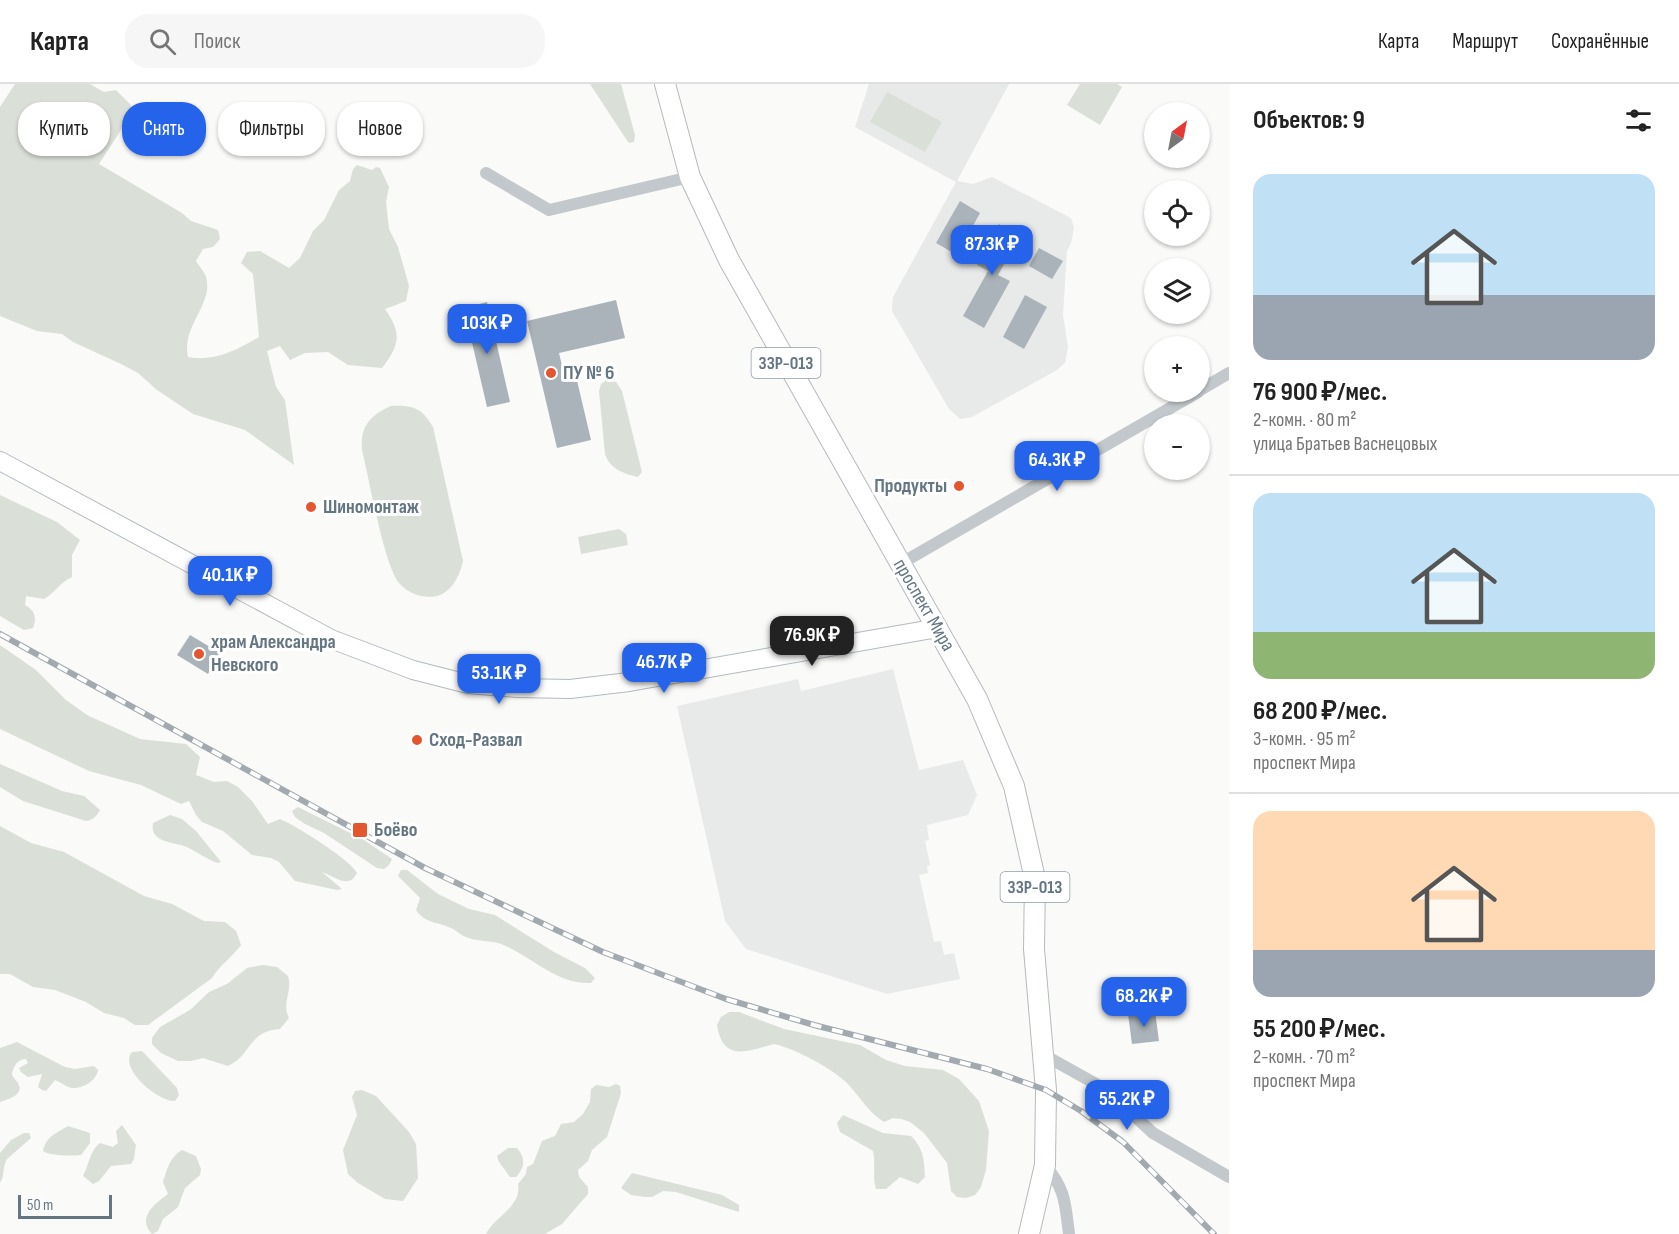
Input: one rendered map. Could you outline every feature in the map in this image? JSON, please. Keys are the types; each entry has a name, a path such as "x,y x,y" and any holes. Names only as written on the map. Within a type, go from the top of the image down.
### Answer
{"main road":[{"name":"проспект Мира","path":"665,84 690,177 729,260 938,628 977,699 1005,761 1019,805 1035,879 1034,949 1044,1055 1047,1127 1045,1165"},
{"path":"0,461 331,639 413,670 468,684 517,688 589,687 938,628"},
{"name":"33Р-013","path":"1029,1234 1045,1165"}],"street":[{"path":"486,173 549,210 690,177"},
{"path":"1210,384 1229,373"},
{"path":"900,564 1180,402"},
{"path":"1044,1055 1098,1085 1153,1133 1229,1177"},
{"path":"1045,1165 1059,1181 1064,1196 1069,1234"}],"shaded area":[{"path":"15,84 90,84 104,92 116,90 128,102 122,102 122,128 110,147 110,102 18,102 18,156 104,156 99,164 182,213 191,221 218,230 220,239 213,247 203,249 196,261 206,277 207,287 206,297 189,335 188,357 216,356 259,337 253,274 241,263 247,252 260,251 289,268 300,258 313,231 324,220 339,190 350,181 353,169 357,165 372,170 376,167 380,168 389,187 386,202 389,229 398,247 409,286 406,301 385,309 396,332 395,346 382,368 348,365 328,352 305,353 290,360 280,346 267,351 276,387 285,400 294,465 245,430 193,414 157,390 138,373 73,342 62,334 37,331 0,316 0,107"},
{"path":"590,84 621,84 635,135 634,142 629,143"},
{"path":"869,84 1009,84 957,181 973,184 992,177 1071,218 1074,228 1067,251 1063,315 1068,347 1065,363 1057,370 972,417 960,419 949,409 892,311 893,297 956,182 855,127"},
{"path":"1080,84 1117,84 1122,87 1100,125 1067,105"},
{"path":"887,92 942,122 925,152 870,122"},
{"path":"607,380 616,382 622,391 642,472 638,477 618,470 610,464 605,454 599,391 601,384"},
{"path":"391,406 416,409 433,427 463,561 455,582 447,591 437,596 416,595 399,583 388,559 378,520 362,442 365,428 372,418"},
{"path":"0,495 57,522 80,540 72,555 72,577 44,599 26,596 25,605 33,612 35,621 33,628 24,630 0,616"},
{"path":"619,529 626,534 628,545 581,554 578,537"},
{"path":"0,645 36,670 66,700 87,715 140,739 186,744 200,757 196,775 214,782 227,781 238,787 252,801 268,824 280,819 309,835 353,867 357,873 354,878 346,881 322,872 342,889 337,890 295,881 279,862 271,858 252,855 223,831 202,822 189,801 181,804 141,785 89,771 0,729"},
{"path":"893,669 919,770 963,760 977,795 968,815 927,825 929,840 925,841 930,865 927,866 928,873 919,875 934,942 941,941 944,955 954,953 960,979 887,994 746,949 725,921 677,706 798,679 801,691"},
{"path":"0,764 62,791 84,796 100,810 94,818 86,821 23,801 0,787"},
{"path":"298,807 364,840 392,859 389,865 384,869 377,868 324,833 305,824 295,817 292,811"},
{"path":"170,815 182,819 196,831 221,862 217,863 187,847 159,838 153,830 153,823"},
{"path":"0,826 31,843 64,852 144,896 172,904 204,921 225,922 236,931 241,945 212,978 148,1025 135,1025 124,1018 104,1013 86,1002 55,990 33,987 10,974 0,974"},
{"path":"401,870 407,870 438,894 469,909 495,915 554,952 585,968 595,978 591,983 555,975 501,944 463,936 453,929 424,918 416,910 420,898 398,876"},
{"path":"263,965 277,967 288,976 286,1007 289,1018 280,1029 262,1034 236,1062 228,1066 203,1058 178,1061 161,1053 152,1044 152,1038 160,1027 190,1010 209,992 227,984 247,968"},
{"path":"729,1012 739,1012 784,1029 860,1045 886,1060 905,1066 943,1070 959,1079 979,1101 989,1131 986,1170 981,1187 975,1195 966,1198 957,1197 951,1191 947,1163 924,1133 910,1122 901,1119 893,1118 884,1122 869,1109 848,1084 813,1060 774,1044 746,1051 731,1050 720,1037 717,1025 721,1017"},
{"path":"17,1042 65,1067 75,1069 94,1066 98,1070 97,1074 89,1083 77,1088 68,1087 55,1080 46,1091 38,1087 42,1074 28,1077 21,1072 19,1068 28,1063 26,1059 23,1059 13,1068 12,1074 20,1087 19,1091 15,1096 0,1102 0,1048"},
{"path":"142,1051 177,1088 179,1095 175,1101 159,1096 135,1075 130,1067 129,1059 132,1052"},
{"path":"616,1084 620,1086 621,1093 607,1137 592,1150 588,1161 578,1170 579,1177 588,1187 588,1194 562,1224 545,1234 486,1234 516,1199 518,1184 526,1174 527,1167 533,1164 542,1141 555,1136 561,1124 574,1122 583,1114 590,1102 591,1089 596,1085 609,1087"},
{"path":"362,1090 376,1096 409,1132 416,1144 418,1178 403,1201 385,1199 358,1183 348,1174 343,1150 357,1115 352,1097 355,1091"},
{"path":"843,1115 883,1133 911,1136 921,1150 925,1177 918,1184 900,1177 886,1189 876,1189 873,1151 840,1132 837,1123"},
{"path":"122,1125 136,1145 134,1159 131,1164 111,1166 99,1181 93,1184 83,1176 92,1154 100,1143 113,1147 118,1143 116,1131"},
{"path":"68,1126 90,1133 90,1143 81,1155 56,1155 43,1151 49,1138"},
{"path":"24,1133 29,1133 31,1138 7,1159 0,1183 0,1153 11,1140"},
{"path":"508,1148 517,1148 523,1159 523,1166 516,1177 510,1177 497,1156"},
{"path":"182,1150 196,1156 201,1169 200,1175 185,1188 178,1207 163,1219 158,1231 152,1234 146,1222 147,1216 153,1206 168,1194 163,1182 164,1177 172,1160"},
{"path":"632,1173 722,1195 739,1205 739,1212 676,1192 663,1191 652,1197 631,1195 621,1188"}],"building":[{"path":"960,201 980,213 957,255 936,243"},
{"path":"999,224 1020,236 998,275 1010,281 984,328 963,316 988,271 977,265"},
{"path":"1039,248 1063,261 1052,279 1029,266"},
{"path":"1025,295 1047,307 1024,349 1003,337"},
{"name":"ПУ № 6","path":"616,300 625,338 559,353 564,374 575,372 591,440 557,448 527,321"},
{"path":"487,302 510,402 487,407 464,308"},
{"name":"храм Александра Невского","path":"190,635 220,653 208,674 177,655"},
{"path":"1155,1011 1159,1041 1132,1044 1128,1014"}],"railway":[{"path":"0,634 425,868 603,952 726,999 814,1025 987,1069 1046,1090 1081,1111 1123,1142 1214,1234"}],"place":[{"name":"ПУ № 6","path":"551,373"},
{"name":"Продукты","path":"959,486"},
{"name":"Шиномонтаж","path":"311,507"},
{"name":"храм Александра Невского","path":"199,654"},
{"name":"Сход-Развал","path":"417,740"},
{"name":"Боёво","path":"360,830"}]}
